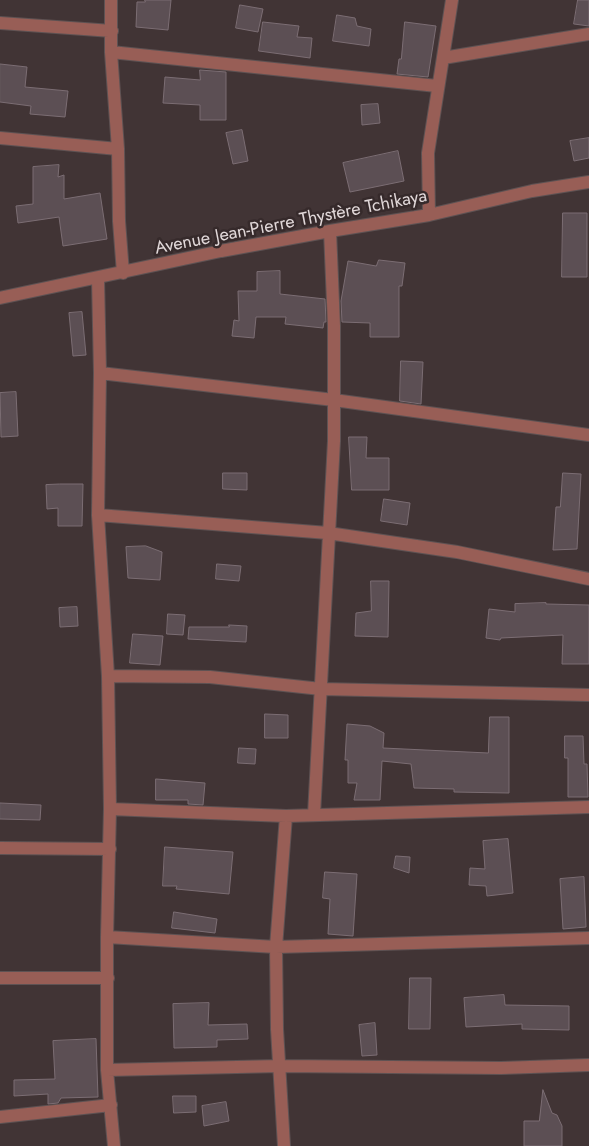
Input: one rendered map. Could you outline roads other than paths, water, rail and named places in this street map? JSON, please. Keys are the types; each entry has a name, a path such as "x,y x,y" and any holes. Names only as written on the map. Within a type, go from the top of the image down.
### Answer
{"street":[{"path":"111,0 111,52 118,149 119,221 123,273"},
{"path":"428,215 428,153 452,0"},
{"path":"0,23 112,31"},
{"path":"443,58 589,34"},
{"path":"111,52 437,86"},
{"path":"0,138 118,149"},
{"name":"Avenue Jean-Pierre Thystère Tchikaya","path":"0,298 330,230 428,215 532,192 589,182"},
{"path":"314,815 334,441 334,326 330,230"},
{"path":"98,279 100,373 98,514 108,676 110,809 107,937 108,1070 114,1146"},
{"path":"100,373 334,400 589,435"},
{"path":"98,514 328,533 457,552 589,580"},
{"path":"108,676 210,678 321,688 589,694"},
{"path":"110,809 286,816 589,807"},
{"path":"284,1146 277,1029 276,947 286,816"},
{"path":"0,848 110,849"},
{"path":"107,937 276,947 589,938"},
{"path":"0,978 108,978"},
{"path":"108,1070 280,1066 501,1068 589,1065"},
{"path":"0,1116 111,1105"}]}
